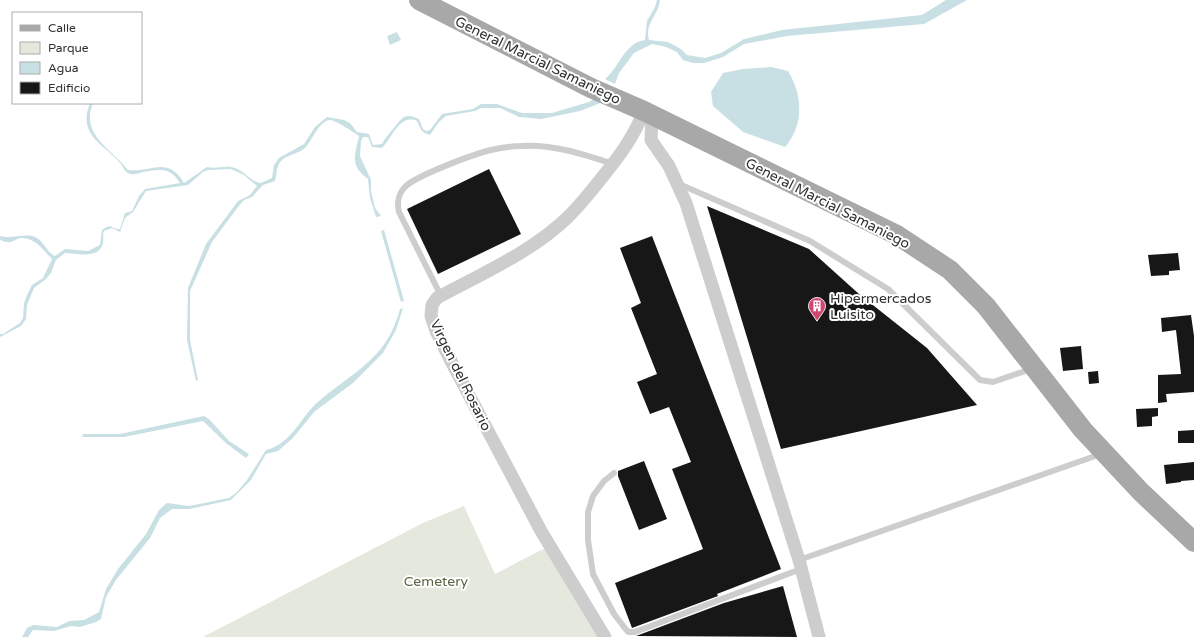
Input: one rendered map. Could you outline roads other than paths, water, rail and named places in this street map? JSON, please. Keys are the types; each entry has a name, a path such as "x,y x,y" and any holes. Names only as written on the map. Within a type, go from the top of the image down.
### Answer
{"main road":[{"name":"General Marcial Samaniego","path":"419,0 591,88 648,113 897,235 950,270 986,306 1083,430 1140,492 1194,542"}],"street":[{"name":"Virgen del Rosario","path":"605,637 541,531 436,330 431,310 434,302 441,296 514,256 544,237 568,217 613,164 648,113"},
{"path":"648,113 651,140 668,166 686,204 800,565 818,637"}],"lane":[{"path":"441,296 399,212 397,205 400,194 405,187 418,177 491,150 521,146 555,147 613,164"},
{"path":"677,183 810,241 888,289 980,380 993,382 1034,368"},
{"path":"614,473 604,481 593,496 588,512 588,540 593,574 614,614 628,632 635,632 800,565 1104,452"}],"water":[{"path":"657,0 660,0 659,5 648,29 649,40 668,42 681,49 687,55 705,58 721,53 744,39 782,30 922,15 946,0 967,0 924,24 787,36 744,44 723,57 704,63 693,63 683,60 677,52 666,47 652,44 634,53 619,73 615,84 605,79 632,46 645,40 647,21 655,7"},
{"path":"397,32 401,40 390,45 387,36"},
{"path":"771,67 788,71 797,90 799,100 796,129 785,147 743,132 713,106 711,92 723,73 743,69"},
{"path":"595,98 603,102 580,111 541,119 519,117 500,108 481,108 475,111 446,116 439,122 430,135 423,132 417,121 411,119 406,120 401,123 382,148 372,147 368,137 363,137 361,141 360,156 371,180 371,191 375,208 381,216 376,217 370,198 368,179 358,169 356,164 355,154 359,136 333,121 330,120 323,123 306,147 280,162 275,181 263,185 252,197 244,200 212,242 190,291 190,340 198,380 196,381 187,340 188,288 206,244 238,201 250,195 257,186 244,175 231,169 208,170 203,172 188,185 146,191 133,212 125,218 120,232 112,228 104,231 103,243 97,252 92,254 65,253 56,260 51,273 34,288 27,305 26,319 21,326 0,337 0,334 3,334 20,323 23,318 24,303 32,285 43,278 52,259 39,245 31,240 21,238 8,242 0,240 0,236 36,237 55,256 65,249 88,251 100,245 102,230 108,226 120,229 125,213 132,211 139,196 145,189 180,183 173,174 164,170 134,174 126,171 114,157 100,145 90,132 87,124 87,114 90,104 93,104 90,114 94,132 106,148 128,170 165,167 178,175 184,183 207,167 231,167 240,170 257,182 261,183 272,178 274,165 279,158 304,144 315,127 327,117 344,120 350,123 357,132 369,134 373,145 382,144 399,122 407,116 419,119 423,129 426,131 430,130 442,114 473,109 481,104 497,104 522,113 552,113 589,102"},
{"path":"384,230 404,301 401,302 381,231"},
{"path":"403,308 396,330 383,353 353,383 314,412 293,438 278,451 266,454 251,480 231,500 189,509 172,509 160,518 150,538 116,580 106,597 101,619 80,627 71,626 54,631 33,630 28,637 22,637 27,628 33,625 57,627 69,621 84,620 99,612 106,589 118,569 146,534 159,510 167,503 189,506 229,498 237,492 247,480 266,450 283,442 312,407 357,372 378,352 387,340 400,309"},
{"path":"204,416 209,419 229,441 249,454 246,458 227,444 203,421 124,437 82,437 83,434 120,434"}],"place":[{"name":"Hipermercados Luisito","path":"817,321"}],"park label":[{"name":"Cemetery","path":"436,581"}]}
